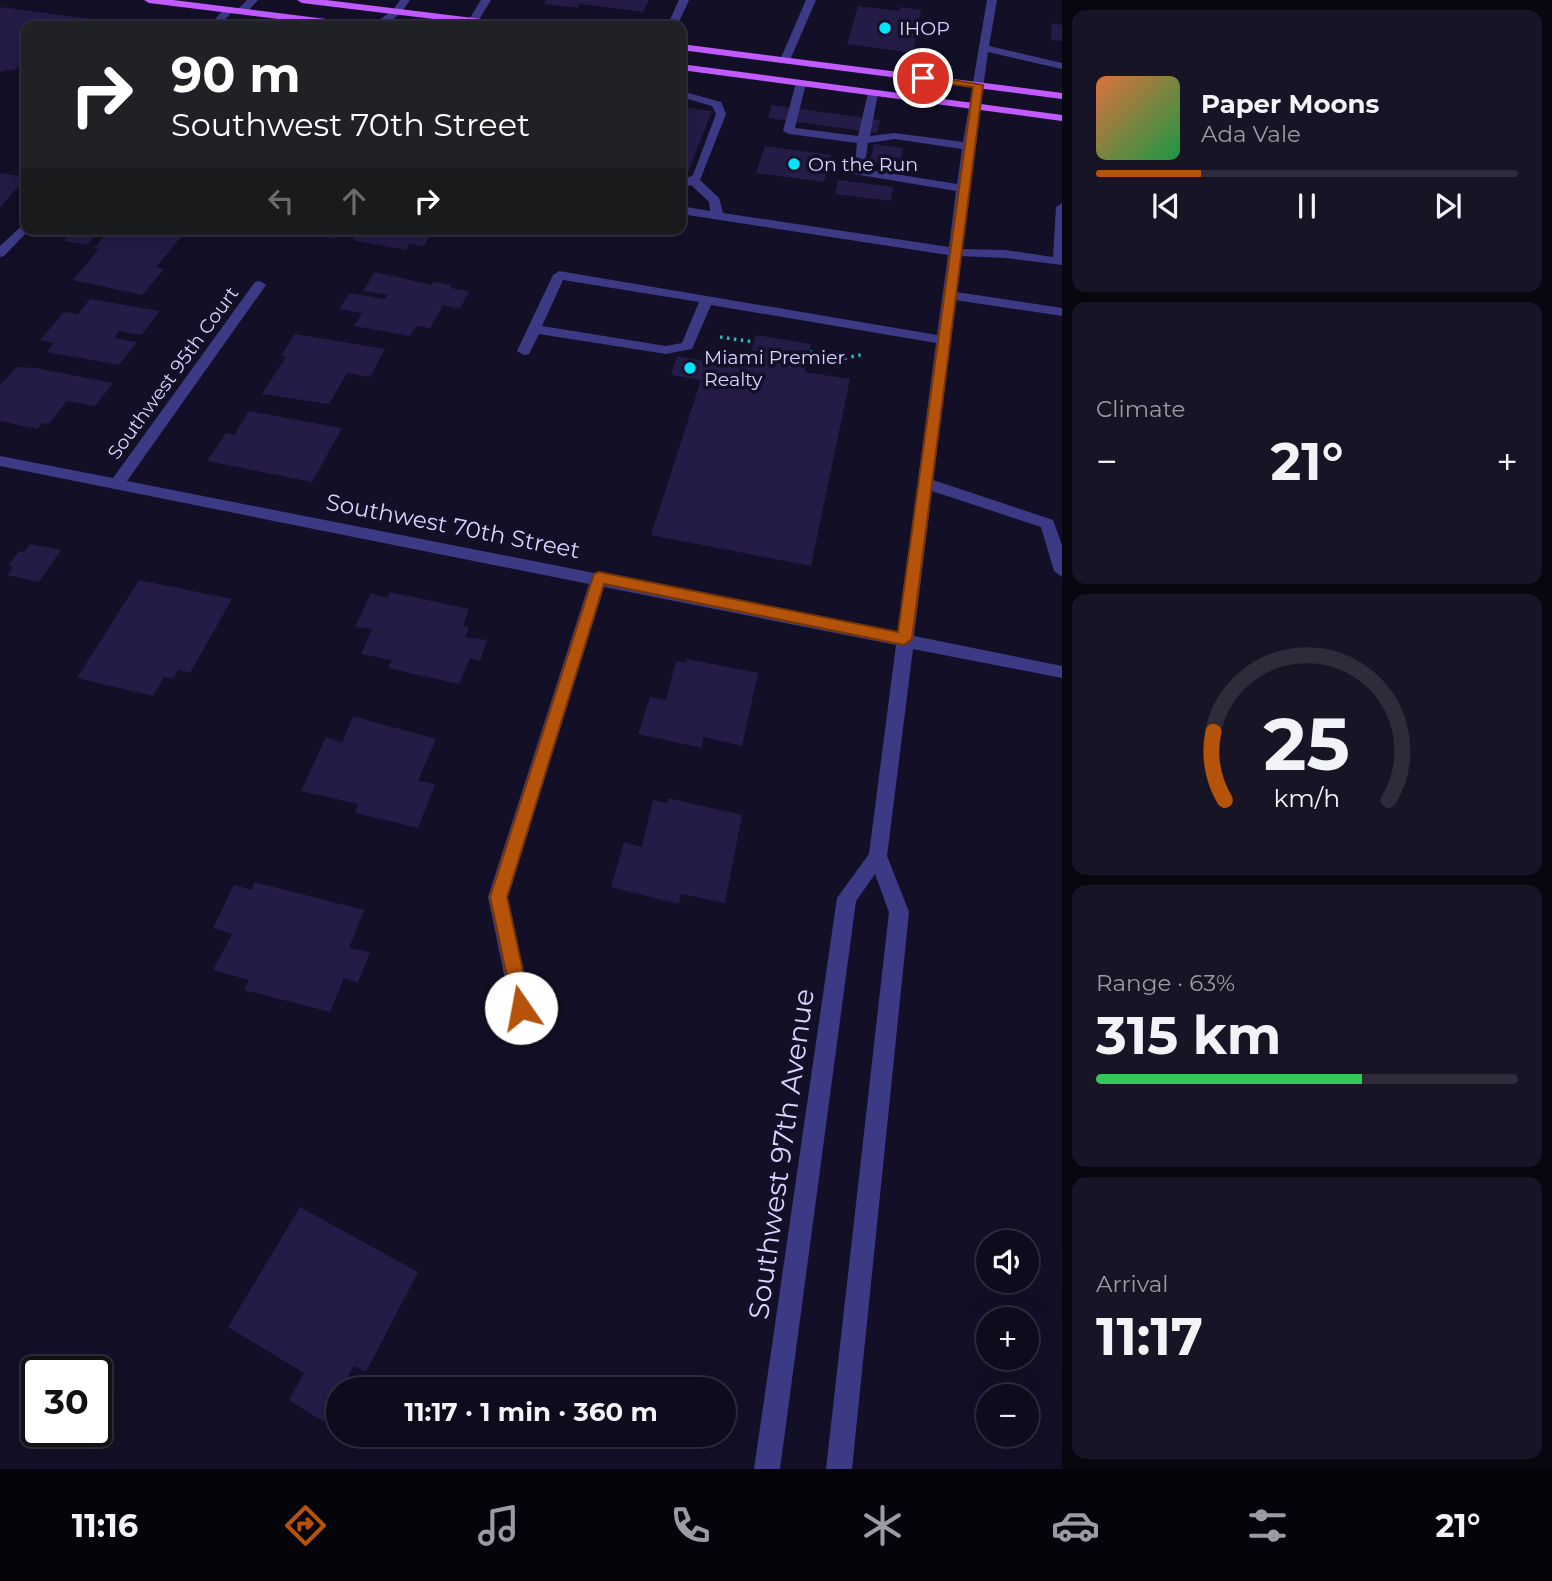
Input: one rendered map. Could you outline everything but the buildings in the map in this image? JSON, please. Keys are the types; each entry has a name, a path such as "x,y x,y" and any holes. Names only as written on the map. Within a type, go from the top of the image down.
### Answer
{"main road":[{"path":"149,0 194,3 316,21"},
{"path":"302,0 473,21"},
{"path":"686,48 1062,96"},
{"path":"686,68 1062,118"}],"street":[{"path":"241,12 253,0"},
{"path":"384,21 397,12 405,0"},
{"path":"473,21 486,0"},
{"path":"675,21 684,0"},
{"path":"785,60 811,0"},
{"name":"Southwest 97th Avenue","path":"839,1469 899,912 878,856 968,146 992,0"},
{"path":"219,21 229,10"},
{"path":"397,12 397,21"},
{"path":"984,48 1062,66"},
{"path":"801,83 789,131 863,140 895,136 968,146"},
{"path":"873,93 858,172 963,188"},
{"path":"686,95 712,102 720,111 705,160 694,181 686,183"},
{"path":"694,181 715,201 717,216"},
{"path":"686,212 955,252 1004,254 1060,262 1062,207"},
{"path":"0,253 21,231"},
{"path":"524,351 559,275 944,340"},
{"name":"Southwest 95th Court","path":"118,483 260,285"},
{"path":"950,295 1062,312"},
{"path":"535,329 666,350 687,346 706,300"},
{"name":"Southwest 70th Street","path":"0,461 1062,672"},
{"path":"925,483 1048,524 1062,572"},
{"path":"521,1008 499,897 599,578"},
{"name":"Southwest 97th Avenue","path":"767,1469 847,898 878,856"}],"path":[{"path":"733,339 754,342"},
{"path":"817,353 819,343"},
{"path":"810,352 845,358 863,354 875,356"}],"place":[{"name":"IHOP","path":"885,28"},
{"name":"On the Run","path":"794,164"},
{"name":"Miami Premier Realty","path":"690,368"}],"route":[{"path":"521,1008 499,897 599,578 904,639 971,121 978,85 923,78"}]}
